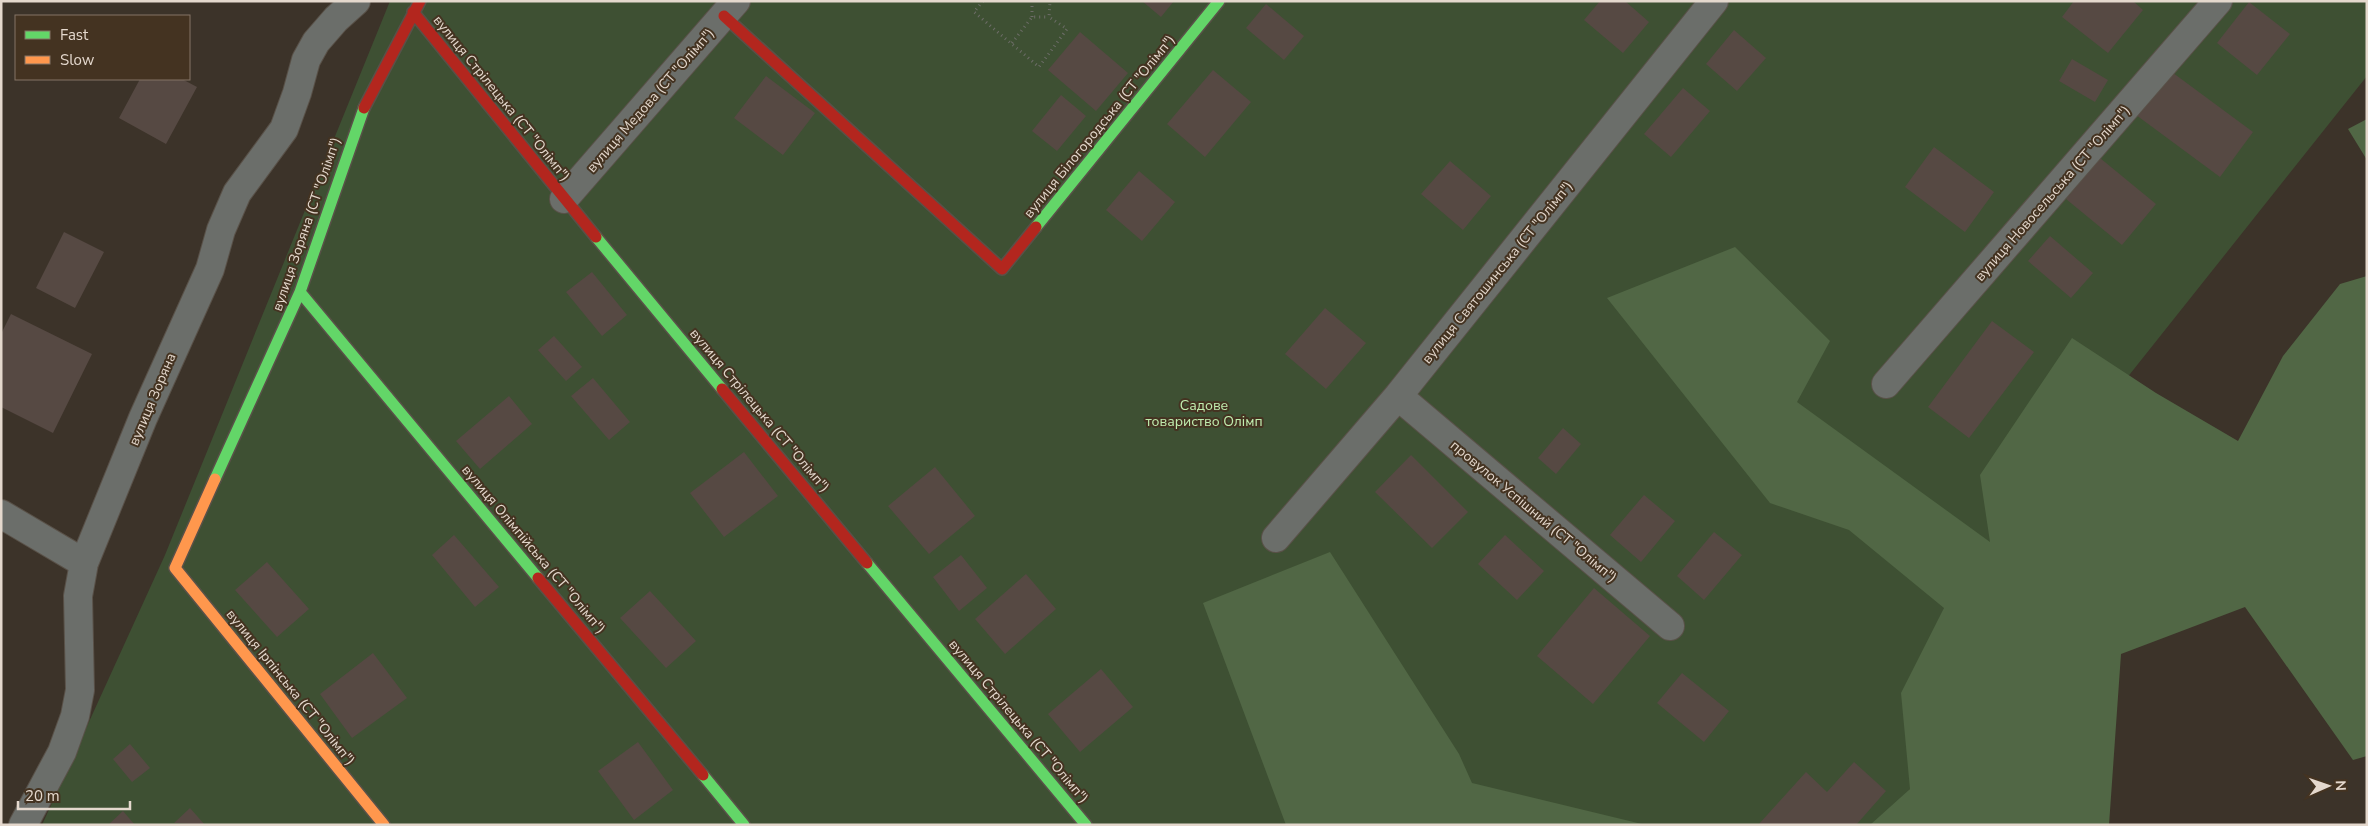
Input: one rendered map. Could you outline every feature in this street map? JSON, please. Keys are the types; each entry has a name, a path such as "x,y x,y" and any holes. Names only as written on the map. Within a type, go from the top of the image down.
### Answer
{"street":[{"name":"вулиця Зоряна","path":"23,825 62,752 75,716 80,690 78,596 84,563 143,418 210,269 221,230 237,193 284,129 306,60 316,42 336,18 356,1"},
{"name":"вулиця Зоряна (СТ \"Олімп\")","path":"175,568 300,292 361,113 420,1"},
{"name":"вулиця Білогородська (СТ \"Олімп\")","path":"730,8 1002,269 1219,1"},
{"name":"вулиця Святошинська (СТ \"Олімп\")","path":"1276,538 1398,396 1714,1"},
{"name":"вулиця Новосельська (СТ \"Олімп\")","path":"1886,384 2218,1"},
{"name":"вулиця Медова (СТ \"Олімп\")","path":"564,199 730,8"},
{"name":"вулиця Стрілецька (СТ \"Олімп\")","path":"413,12 564,199 1086,825"},
{"name":"вулиця Олімпійська (СТ \"Олімп\")","path":"300,292 744,825"},
{"name":"провулок Успішний (СТ \"Олімп\")","path":"1398,396 1670,626"},
{"path":"1,514 84,563"},
{"name":"вулиця Ірпінська (СТ \"Олімп\")","path":"175,568 384,825"}],"path":[{"path":"983,1 974,12 1039,67 1067,30 1049,17 1032,18"},
{"path":"1012,43 1032,18 1032,1"},
{"path":"1049,17 1050,1"}],"green space":[{"name":"Садове товариство Олімп","path":"390,1 2367,1 2367,76 1944,608 1910,789 1877,825 42,825 165,555"},
{"path":"2367,119 2367,160 2348,129"},
{"path":"1735,247 1830,341 1797,402 1990,542 1980,475 2072,338 2156,393 2238,441 2283,356 2340,284 2367,276 2367,756 2353,760 2245,607 2121,654 2109,825 1870,825 1910,789 1901,693 1944,608 1849,530 1770,503 1607,298"},
{"path":"1330,552 1459,754 1472,783 1646,825 1286,825 1203,603"}],"building":[{"path":"1142,1 1174,1 1161,17"},
{"path":"1600,1 1625,1 1649,22 1623,53 1584,20"},
{"path":"2074,1 2133,1 2143,10 2108,53 2062,17"},
{"path":"2249,2 2290,34 2257,75 2217,43"},
{"path":"1266,4 1304,36 1284,60 1246,28"},
{"path":"1734,30 1766,58 1737,91 1706,64"},
{"path":"1080,32 1128,73 1096,111 1048,70"},
{"path":"2072,59 2108,80 2095,102 2059,81"},
{"path":"2165,67 2253,132 2220,177 2132,112"},
{"path":"1213,70 1251,102 1205,157 1167,124"},
{"path":"766,76 815,113 783,155 734,118"},
{"path":"139,80 184,80 197,87 166,144 119,118"},
{"path":"1683,88 1710,111 1671,157 1644,134"},
{"path":"1061,95 1086,116 1057,151 1032,131"},
{"path":"1934,147 1994,192 1965,232 1905,187"},
{"path":"2100,158 2156,204 2122,245 2066,199"},
{"path":"1450,161 1491,196 1463,230 1421,194"},
{"path":"1139,171 1175,202 1142,241 1106,210"},
{"path":"64,232 104,252 75,308 36,288"},
{"path":"2050,236 2093,273 2071,298 2028,261"},
{"path":"592,272 627,315 602,336 566,292"},
{"path":"1325,308 1366,343 1326,389 1285,354"},
{"path":"11,314 92,354 53,433 1,407 1,334"},
{"path":"1992,321 2034,352 1969,438 1928,407"},
{"path":"554,336 582,367 566,381 538,350"},
{"path":"593,378 630,422 609,440 571,396"},
{"path":"509,396 532,424 480,469 456,441"},
{"path":"1563,428 1581,444 1556,474 1538,458"},
{"path":"744,452 778,496 724,537 690,493"},
{"path":"1411,455 1468,512 1432,548 1375,492"},
{"path":"935,467 975,516 929,554 888,506"},
{"path":"1644,495 1675,521 1641,562 1610,535"},
{"path":"1714,532 1742,555 1704,600 1677,576"},
{"path":"454,535 499,587 475,607 432,555"},
{"path":"1505,535 1544,571 1517,600 1478,564"},
{"path":"961,555 987,588 959,611 933,577"},
{"path":"267,562 309,609 277,637 235,590"},
{"path":"1026,574 1056,609 1005,654 975,619"},
{"path":"1594,588 1650,636 1593,704 1537,656"},
{"path":"650,591 696,641 666,668 620,618"},
{"path":"373,653 407,698 352,738 320,694"},
{"path":"1101,669 1133,707 1080,752 1048,714"},
{"path":"1682,673 1729,711 1704,742 1657,703"},
{"path":"638,742 673,790 634,820 598,771"},
{"path":"130,744 150,768 132,782 113,759"},
{"path":"1854,762 1886,791 1856,825 1758,825 1806,772 1827,792"},
{"path":"190,808 205,825 174,823"},
{"path":"123,811 135,825 108,825"}],"traffic: fast":[{"path":"1036,227 1219,1"},
{"path":"215,479 300,292 364,108"},
{"path":"596,237 722,389"},
{"path":"300,292 538,578"},
{"path":"867,563 1086,825"},
{"path":"703,775 744,825"}],"traffic: slow":[{"path":"215,479 175,568 384,825"}],"traffic: jam":[{"path":"364,108 420,1"},
{"path":"413,12 596,237"},
{"path":"724,16 1002,269 1036,227"},
{"path":"722,389 867,563"},
{"path":"538,578 703,775"}]}
